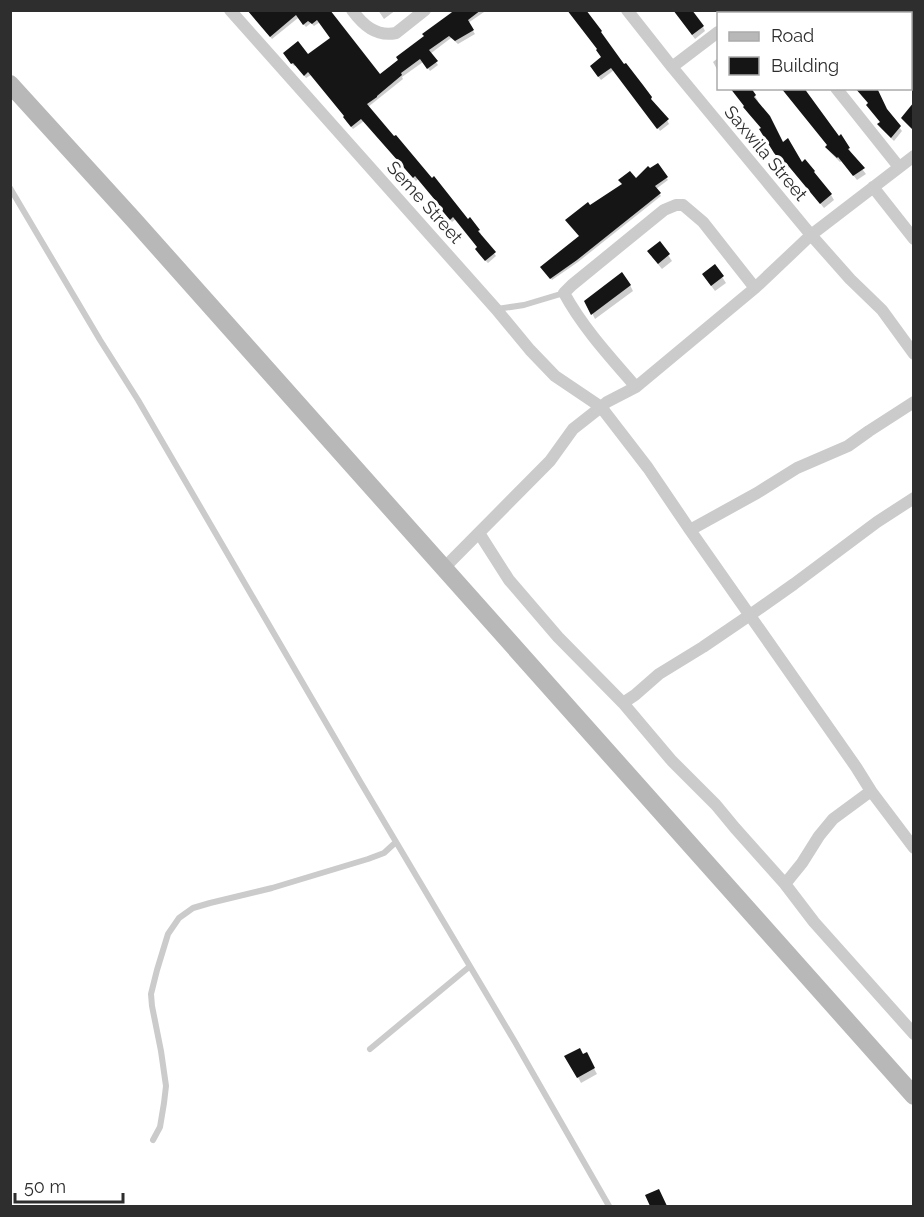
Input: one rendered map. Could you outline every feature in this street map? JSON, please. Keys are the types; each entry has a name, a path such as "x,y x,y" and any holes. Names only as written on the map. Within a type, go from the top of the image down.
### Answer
{"main road":[{"path":"10,84 914,1096"}],"street":[{"name":"Seme Street","path":"230,10 530,350 555,376 601,407 648,468 856,766 871,791 914,848"},
{"path":"351,10 367,28 377,33 390,34 396,33 425,10"},
{"name":"Saxwila Street","path":"627,10 811,235 850,279 882,310 914,354"},
{"path":"672,67 717,33"},
{"path":"838,90 899,167"},
{"path":"443,569 550,461 573,429 607,402 636,387 756,288 811,235 914,156"},
{"path":"873,187 914,239"},
{"path":"636,387 588,332 564,293 664,210 676,205 688,208 704,222 756,288"},
{"path":"690,530 797,468 848,446 914,402"},
{"path":"623,703 658,674 750,615 877,522 914,498"},
{"path":"479,533 509,580 558,637 623,703 672,761 716,805 785,884 814,922 914,1034"},
{"path":"785,884 833,819 871,791"}],"lane":[{"path":"10,188 138,400 609,1206"},
{"path":"496,309 524,305 564,293"},
{"path":"153,1140 160,1126 166,1086 152,1006 152,994 168,934 179,918 193,908 272,888 368,859 384,853 396,842"},
{"path":"370,1049 469,967"}],"building":[{"path":"247,10 330,10 380,74 398,60 396,57 424,36 422,34 455,10 481,10 468,20 474,30 455,41 449,36 429,50 438,61 427,69 420,59 367,104 432,178 434,176 468,219 470,217 480,230 478,231 496,252 485,261 453,217 450,220 415,176 413,178 361,119 351,127 308,72 304,76 293,63 291,64 283,53 298,41 308,54 330,38 317,20 312,24 308,21 303,25 296,15 270,37"},
{"path":"567,10 586,10 624,64 626,63 652,97 651,99 669,119 657,129 611,68 598,77 590,66 601,57"},
{"path":"673,10 692,10 704,26 692,35"},
{"path":"732,90 752,90 756,95 754,97 770,116 783,142 788,138 802,162 805,159 832,194 820,204 786,163 783,164 774,153 759,129 761,128"},
{"path":"783,90 805,90 839,136 841,134 850,148 848,149 865,168 853,176 838,157 825,147 827,145"},
{"path":"857,90 878,90 887,109 901,126 891,138 877,124 880,122 866,105 868,103"},
{"path":"914,102 914,131 901,118"},
{"path":"658,163 668,177 655,186 661,193 550,279 540,267 579,236 565,220 588,202 590,205 622,184 618,180 630,171 636,178 648,166 650,168"},
{"path":"660,241 670,254 658,264 647,251"},
{"path":"715,264 724,276 711,286 702,274"},
{"path":"622,272 631,285 591,315 584,301"},
{"path":"580,1048 583,1054 587,1052 595,1068 577,1078 564,1056"},
{"path":"659,1189 667,1206 650,1206 645,1195"}]}
